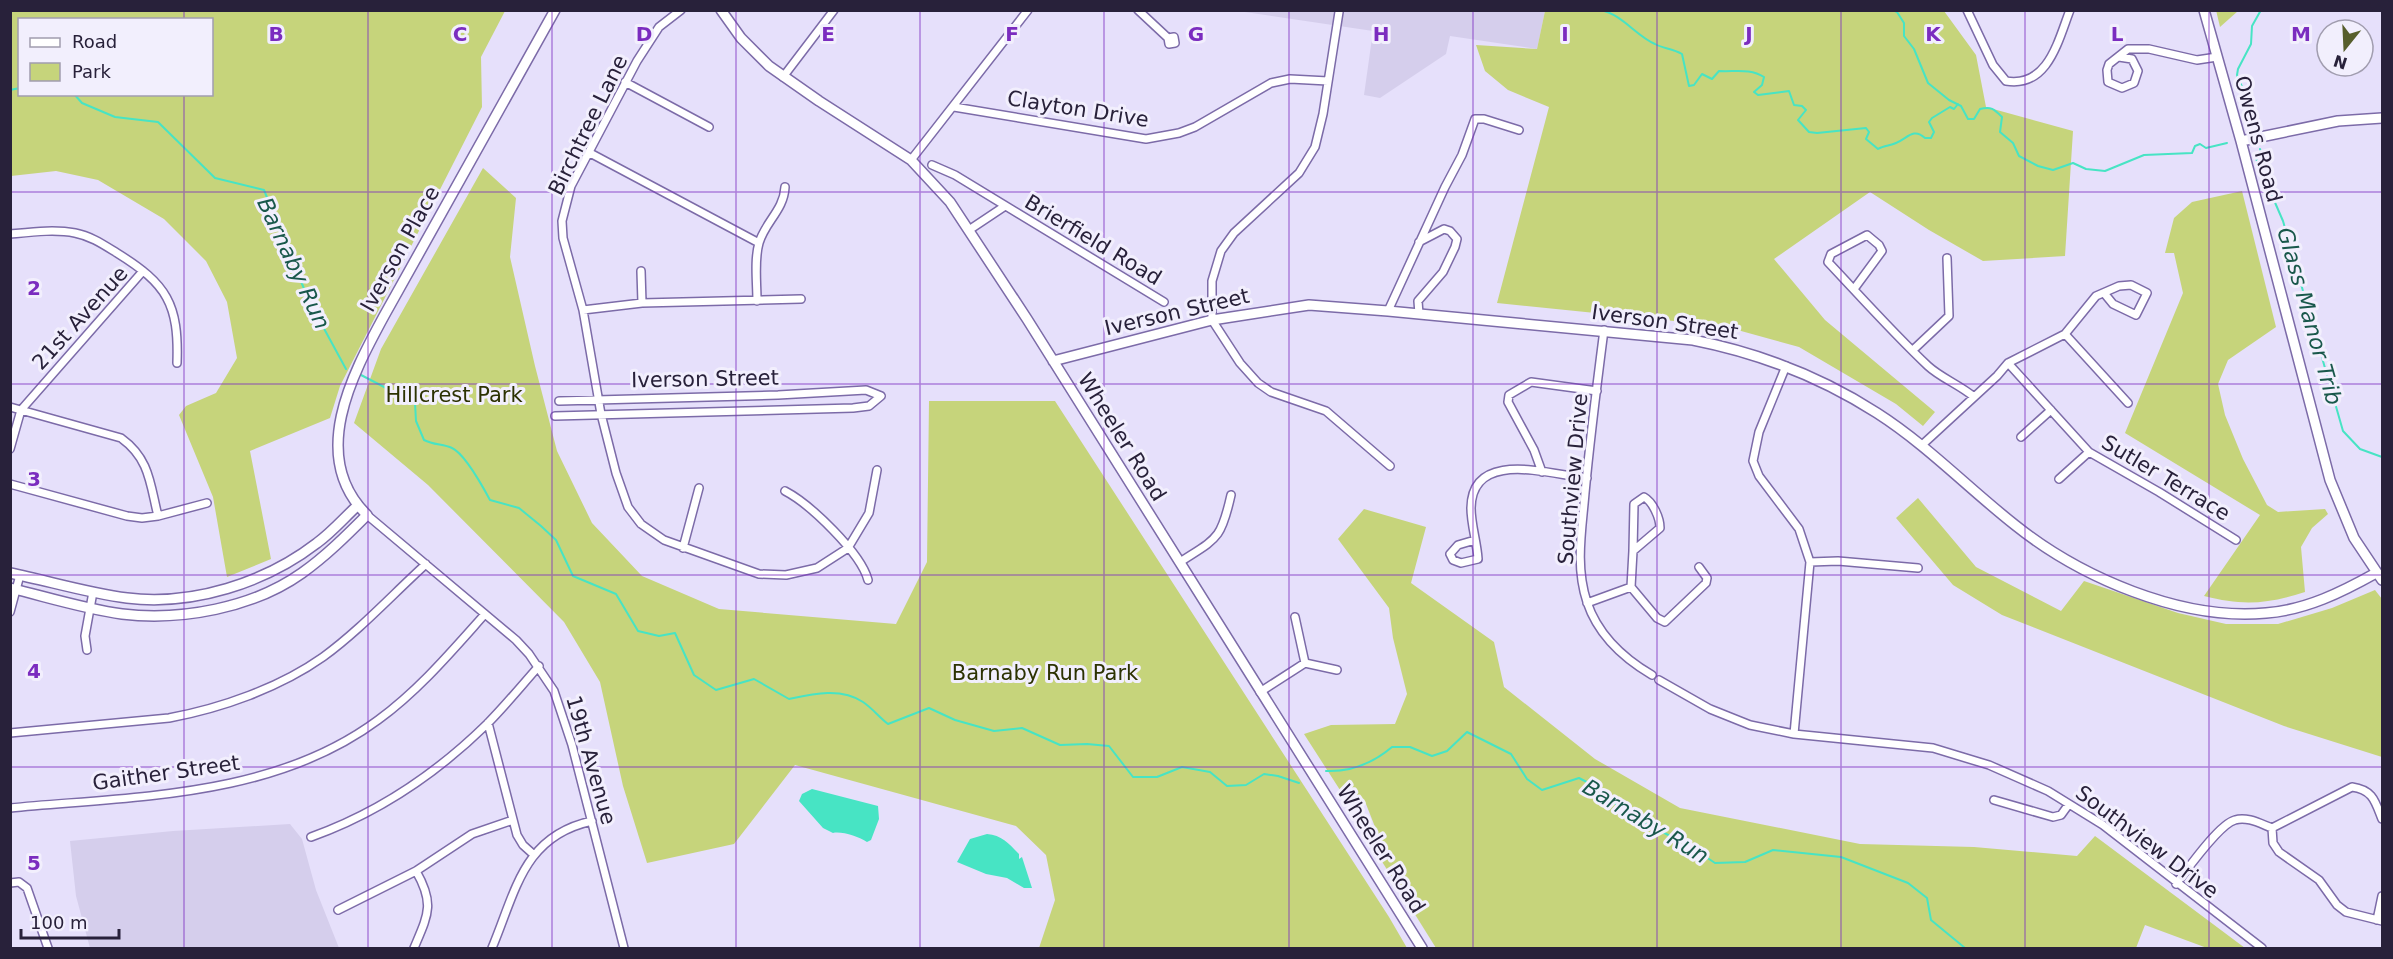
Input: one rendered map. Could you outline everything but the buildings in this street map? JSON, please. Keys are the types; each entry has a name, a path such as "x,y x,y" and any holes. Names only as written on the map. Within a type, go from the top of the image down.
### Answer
{"main road":[{"name":"Iverson Place","path":"367,515 357,506 343,478 338,447 338,427 347,394 374,335 555,10"},
{"name":"Wheeler Road","path":"721,10 754,52 783,77 911,160 938,188 969,230 1053,361 1422,948"},
{"name":"Owens Road","path":"2204,10 2328,471 2343,515 2354,538 2379,577"},
{"path":"2241,141 2338,121 2382,118"},
{"name":"Iverson Street","path":"1053,361 1212,320 1309,306 1388,310 1604,330 1716,344 1786,366 1838,390 1878,414 1922,445 2014,525 2039,543 2122,586 2166,602 2216,612 2267,613 2303,606 2379,577"},
{"path":"15,574 127,598 162,599 202,594 232,587 272,572 326,536 357,506"},
{"path":"13,589 124,614 157,616 235,604 271,590 300,574 329,552 367,515"}],"street":[{"name":"Birchtree Lane","path":"681,10 652,35 571,186 562,221 563,238 583,310 601,414 628,507 649,532 683,548 746,570 771,575 802,573 817,568 848,548 867,518 873,501 877,470"},
{"path":"783,77 834,10"},
{"path":"911,160 1029,10"},
{"path":"1138,10 1168,38"},
{"path":"1967,10 1993,65 2006,81 2025,80 2045,68 2051,59 2070,10"},
{"path":"1339,12 1320,132 1309,160 1293,179 1234,233 1221,251 1212,281 1212,320 1236,358 1258,383 1271,392 1326,411 1390,466"},
{"path":"2119,57 2129,58 2138,67 2136,80 2126,88 2119,88 2108,82 2107,70 2109,64 2125,50 2135,48 2197,60 2217,57"},
{"name":"Clayton Drive","path":"954,107 1146,139 1179,133 1195,127 1271,83 1290,79 1328,81"},
{"path":"626,82 710,127"},
{"path":"1388,310 1462,155 1475,119 1484,119 1519,130"},
{"path":"590,153 759,243"},
{"name":"Brierfield Road","path":"932,165 950,172 1164,302"},
{"path":"757,301 759,243 770,219 782,206 785,187"},
{"name":"Brierfield Road","path":"969,230 1005,206"},
{"path":"1419,242 1444,229 1455,234 1457,239 1443,272 1418,301 1419,314"},
{"path":"10,234 56,231 77,233 95,240 143,271 159,284 172,311 178,344 177,363"},
{"path":"1854,289 1882,251 1879,245 1867,235 1831,254 1828,262 1854,289 1913,350 1936,372 1960,385 1974,397"},
{"path":"1913,350 1949,316 1947,258"},
{"name":"21st Avenue","path":"10,449 21,410 143,271"},
{"path":"641,272 642,303"},
{"path":"1922,445 2008,363 2065,334 2096,296 2104,292 2119,286 2131,285 2147,293 2136,315 2113,304 2104,292"},
{"path":"583,310 642,303 801,299"},
{"name":"Southview Drive","path":"1604,330 1579,552 1582,586 1596,623 1614,646 1637,666 1652,675"},
{"path":"2065,334 2128,403"},
{"name":"Sutler Terrace","path":"2008,363 2089,452 2236,540"},
{"path":"1786,366 1759,432 1754,466 1759,476 1794,520 1805,541 1810,562 1794,734"},
{"path":"1542,472 1534,450 1508,402 1509,395 1531,382 1597,391"},
{"name":"Iverson Street","path":"555,416 853,408 869,406 881,396 866,390 778,395 559,401"},
{"path":"10,407 121,438 134,447 145,467 158,516"},
{"path":"2021,437 2051,410"},
{"path":"2059,479 2089,452"},
{"path":"1475,540 1471,508 1474,493 1480,482 1492,473 1505,469 1587,478"},
{"path":"10,484 127,516 142,518 207,503"},
{"path":"683,548 699,488"},
{"path":"785,491 812,509 863,566 868,580"},
{"path":"1180,562 1219,534 1231,495"},
{"path":"1633,551 1660,528 1660,522 1650,502 1644,497 1634,504 1631,587 1658,618 1666,622 1707,583 1707,578 1699,567"},
{"name":"19th Avenue","path":"367,515 516,640 539,666 554,692 563,716 624,948"},
{"path":"1810,562 1838,561 1918,568"},
{"path":"10,733 169,718 186,715 258,692 322,657 353,632 426,564"},
{"path":"10,612 15,574"},
{"path":"1587,603 1631,587"},
{"path":"87,650 85,636 93,592"},
{"name":"Gaither Street","path":"10,808 200,789 260,777 299,763 352,736 387,713 429,677 485,614"},
{"path":"1295,617 1305,663"},
{"path":"1260,692 1305,663 1337,670"},
{"path":"311,837 333,829 391,799 438,767 488,723 539,666"},
{"name":"Southview Drive","path":"1659,680 1729,718 1761,728 1794,734 1934,748 1989,765 2048,791 2103,825 2176,884 2262,948"},
{"path":"488,723 520,842 532,854"},
{"path":"2176,884 2221,829 2235,820 2251,820 2272,828 2352,787 2363,788 2374,798 2382,819"},
{"path":"1994,800 2053,817 2061,815 2070,804"},
{"path":"338,910 416,871 472,834 513,820"},
{"path":"492,948 521,875 532,854 562,830 592,821"},
{"path":"2272,828 2273,843 2279,852 2319,880 2337,905 2346,912 2380,920 2382,896"},
{"path":"414,948 429,903 416,871"},
{"path":"13,882 24,885 28,891 48,948"}],"shaded area":[{"path":"1238,11 1545,11 1537,49 1450,36 1446,54 1380,98 1364,95 1373,31"},
{"path":"812,789 878,806 879,819 871,840 867,842 823,828 799,801 802,794"},
{"path":"290,824 302,839 316,890 339,948 90,948 76,896 70,841 173,831"},
{"path":"987,834 1001,838 1019,854 1019,859 1022,857 1032,888 1024,888 1007,878 986,874 957,862 970,839"}],"green space":[{"path":"2216,10 2238,10 2238,11 2220,27"},
{"path":"10,11 505,11 481,57 482,107 340,386 330,418 250,451 271,559 227,577 213,497 179,415 186,406 216,393 237,358 227,302 206,261 164,219 98,180 56,171 11,176"},
{"path":"1545,11 1944,11 1976,55 1986,107 2073,131 2065,256 1983,261 1870,192 1774,259 1825,320 1935,412 1923,426 1896,404 1799,347 1723,326 1497,303 1549,107 1508,90 1485,71 1476,45 1537,49"},
{"name":"Barnaby Run Park","path":"483,168 516,198 510,257 557,451 592,523 642,576 719,609 896,624 927,562 929,401 1055,401 1407,948 1039,948 1055,900 1046,855 1016,826 795,765 734,844 647,863 623,786 600,682 564,622 428,485 354,423 381,349"},
{"path":"2242,191 2276,327 2228,360 2218,384 2225,415 2243,459 2267,505 2278,512 2325,509 2328,514 2312,528 2301,547 2305,592 2255,602 2231,601 2204,596 2260,515 2125,433 2183,293 2174,253 2165,253 2174,218 2192,202"},
{"path":"1918,498 1976,567 2061,611 2084,581 2178,613 2226,624 2278,624 2332,608 2375,590 2382,599 2382,757 2284,726 2002,615 1953,585 1896,518"},
{"path":"1364,509 1426,527 1411,583 1494,642 1504,687 1595,759 1680,808 1860,844 1974,847 2077,856 2095,836 2245,948 2207,948 2145,925 2136,948 1436,948 1381,860 1377,832 1366,804 1340,790 1304,734 1331,725 1395,724 1407,694 1393,638 1389,608 1338,539"}],"waterway":[{"path":"1600,10 1622,20 1658,46 1682,54 1689,86 1694,85 1702,74 1712,79 1719,71 1742,71 1753,72 1764,77 1762,85 1754,92 1758,95 1789,91 1794,105 1802,106 1806,110 1798,120 1809,132 1866,128 1869,132 1866,139 1878,149 1913,134 1931,138 1934,132 1929,122 1932,118 1950,107 1954,109 1958,104"},
{"path":"1893,10 1904,23 1904,36 1914,49 1928,83 1949,100 1961,106 1968,119 1974,119 1980,109 1994,110 2002,117 2000,132 2013,143 2019,156 2038,166 2053,170 2073,163 2086,169 2105,171 2144,155 2192,153 2195,146 2200,144 2206,148 2227,143"},
{"path":"2253,124 2253,113 2237,75 2251,44 2252,26 2261,10"},
{"name":"Barnaby Run","path":"10,90 18,88"},
{"name":"Barnaby Run","path":"76,96 82,103 115,117 158,122 215,178 264,190 309,301 346,369"},
{"path":"2260,149 2262,157 2260,167"},
{"name":"Glass Manor Trib","path":"2254,154 2283,221 2343,431 2360,449 2382,457"},
{"name":"Barnaby Run","path":"361,375 415,403 416,421 424,440 457,451 473,471 490,500 519,508 541,526 556,540 573,576 616,594 638,631 659,636 675,633 694,675 716,690 754,679 789,699 826,693 845,694 863,702 888,724 929,708 955,720 994,731 1022,728 1060,745 1109,746 1133,777 1157,777 1182,767 1210,772 1227,786 1246,785 1264,774 1299,783"},
{"name":"Barnaby Run","path":"1326,771 1344,770 1361,765 1377,758 1392,747 1410,747 1432,756 1447,751 1467,732 1511,754 1527,779 1542,790 1579,778 1604,791 1623,812 1688,845 1715,863 1745,862 1773,850 1841,857 1908,883 1927,898 1931,920 1965,948"}],"park label":[{"name":"Hillcrest Park","path":"454,395"}]}
